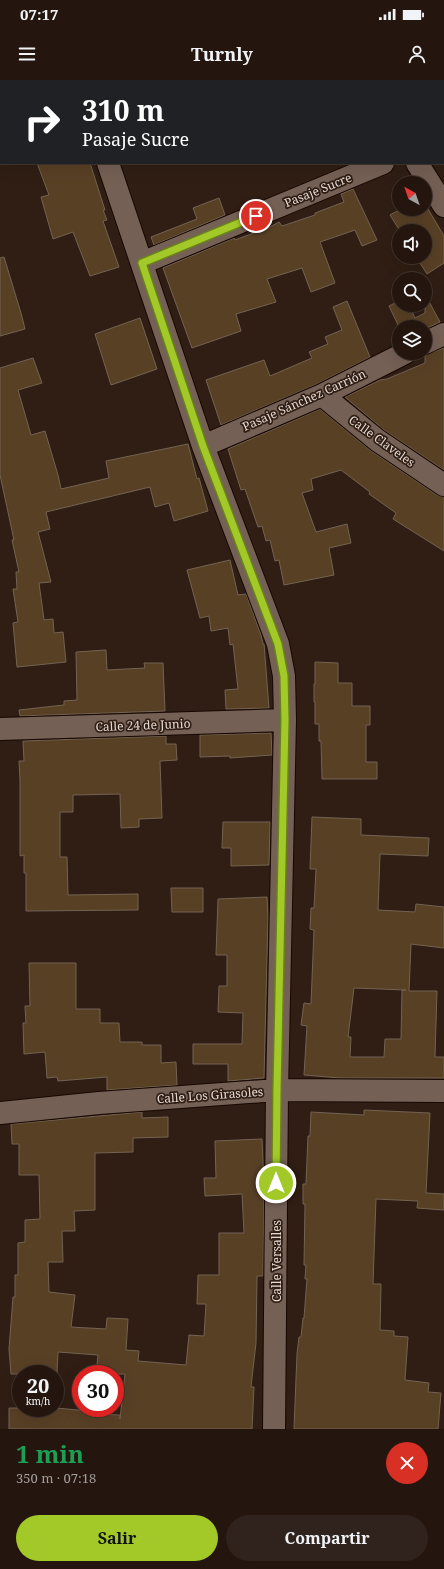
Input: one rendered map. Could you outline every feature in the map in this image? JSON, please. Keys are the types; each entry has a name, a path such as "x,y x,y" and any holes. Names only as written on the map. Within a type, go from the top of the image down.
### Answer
{"street":[{"name":"Calle Versalles","path":"108,164 203,446 278,644 284,676 285,720 277,1090 274,1429"},
{"name":"Pasaje Sucre","path":"142,263 382,164"},
{"path":"418,164 444,206"},
{"path":"432,340 444,334"},
{"name":"Pasaje Sánchez Carrión","path":"203,446 322,395 392,360"},
{"name":"Calle Claveles","path":"322,395 377,440 444,485"},
{"name":"Calle 24 de Junio","path":"0,729 285,720"},
{"name":"Calle Los Girasoles","path":"0,1113 277,1090 444,1091"}],"building":[{"path":"37,164 90,164 105,210 103,210 107,220 103,221 119,267 90,276 73,232 53,239 41,197 49,195"},
{"path":"353,189 377,240 362,246 355,230 320,242 335,283 311,292 302,268 267,279 276,302 236,314 241,331 192,348 163,268 234,238 235,240 270,227 279,222 282,226 315,215 315,213 344,202 341,194"},
{"path":"219,198 225,215 154,245 151,237 197,219 193,208"},
{"path":"390,215 432,216 444,236 444,263 430,272 426,272 421,264 432,264 432,224 396,224"},
{"path":"4,257 25,329 0,336 0,258"},
{"path":"347,301 370,357 317,384 221,425 206,380 264,360 270,376 312,358 309,352 328,344 325,337 342,330 333,307"},
{"path":"392,304 392,312 412,312 415,318 425,313 432,312 432,307 440,322 432,326 432,320 396,320 389,306"},
{"path":"140,318 157,369 111,385 95,334"},
{"path":"444,348 444,470 384,430 345,397 380,380 387,379 425,363 425,360 432,360 432,352"},
{"path":"33,358 42,383 18,390 31,435 45,431 61,489 109,478 106,461 188,444 197,479 199,478 208,511 174,521 169,503 155,507 150,487 46,512 50,529 38,532 51,582 39,583 44,620 53,619 54,633 63,632 66,662 17,667 13,623 18,622 13,589 17,589 16,572 19,572 12,540 14,540 0,475 0,368"},
{"path":"320,409 370,450 437,495 444,497 444,551 393,519 396,513 369,494 370,492 341,470 311,479 313,490 302,493 316,532 347,524 351,543 329,548 334,575 284,585 279,560 275,561 270,540 266,541 262,526 258,527 245,489 241,490 228,449"},
{"path":"230,560 238,595 246,594 264,644 269,708 226,709 225,690 238,689 233,644 230,645 228,628 211,631 209,616 200,618 187,570"},
{"path":"106,650 107,670 145,668 144,663 163,663 165,711 20,716 19,710 64,705 64,701 77,700 76,652"},
{"path":"315,662 338,663 338,683 352,683 352,706 370,706 370,725 366,725 366,762 377,762 377,779 322,779 319,724 315,724"},
{"path":"271,733 272,755 230,758 230,756 200,757 200,735"},
{"path":"166,736 166,744 176,744 177,760 160,761 162,818 139,819 139,827 121,828 120,794 73,795 73,812 60,812 60,857 67,857 68,895 138,894 138,910 26,911 26,873 24,873 24,855 20,856 19,761 24,761 23,741"},
{"path":"312,817 361,819 361,835 429,838 428,856 380,854 378,910 415,912 416,904 444,907 444,948 411,944 409,991 437,991 435,1057 444,1057 444,1078 340,1078 304,1075 307,1026 301,1025 304,1003 311,1004 314,930 310,929 311,908 314,908 316,869 310,869","holes":["354,988 406,990 402,990 401,1039 385,1039 384,1057 350,1057 351,1037 348,1037"]},
{"path":"223,822 270,822 269,865 231,866 231,848 222,848"},
{"path":"171,888 203,888 203,912 172,912"},
{"path":"267,897 268,917 264,1078 228,1081 228,1064 193,1064 193,1044 242,1044 243,1013 218,1012 219,986 227,986 227,955 216,955 218,899"},
{"path":"29,963 76,963 76,1009 100,1009 100,1023 119,1023 120,1042 142,1042 142,1045 161,1045 161,1063 176,1062 177,1085 107,1090 107,1077 58,1081 57,1077 47,1078 45,1052 24,1054 23,1023 26,1023 25,1006 30,1006"},
{"path":"364,1110 430,1113 426,1193 444,1194 444,1210 417,1208 418,1201 376,1199 373,1284 381,1284 380,1330 394,1331 394,1336 408,1337 405,1380 429,1383 428,1392 441,1393 438,1429 294,1429 297,1354 299,1337 301,1337 304,1318 307,1279 305,1279 306,1265 304,1265 305,1204 303,1204 303,1184 306,1184 308,1136 310,1136 311,1112 364,1115"},
{"path":"142,1112 142,1118 168,1117 168,1137 133,1138 133,1152 95,1153 95,1210 74,1211 75,1231 62,1231 63,1262 48,1262 49,1292 75,1295 71,1327 106,1329 107,1318 128,1319 126,1350 139,1351 138,1361 186,1365 189,1335 204,1336 206,1304 197,1304 198,1275 219,1275 219,1233 244,1233 242,1194 205,1196 204,1178 216,1178 215,1141 262,1139 264,1186 263,1276 257,1276 256,1343 251,1387 254,1387 252,1429 9,1429 9,1408 12,1408 12,1417 64,1417 64,1409 72,1409 72,1417 120,1417 120,1419 120,1417 124,1417 125,1374 124,1365 97,1365 98,1355 58,1352 57,1365 12,1365 11,1374 9,1349 13,1297 15,1297 15,1275 18,1275 18,1243 25,1242 25,1220 40,1219 39,1175 19,1175 19,1144 12,1144 11,1124"}],"route":[{"path":"256,216 142,263 203,446 278,644 284,676 285,720 276,1183"}]}
